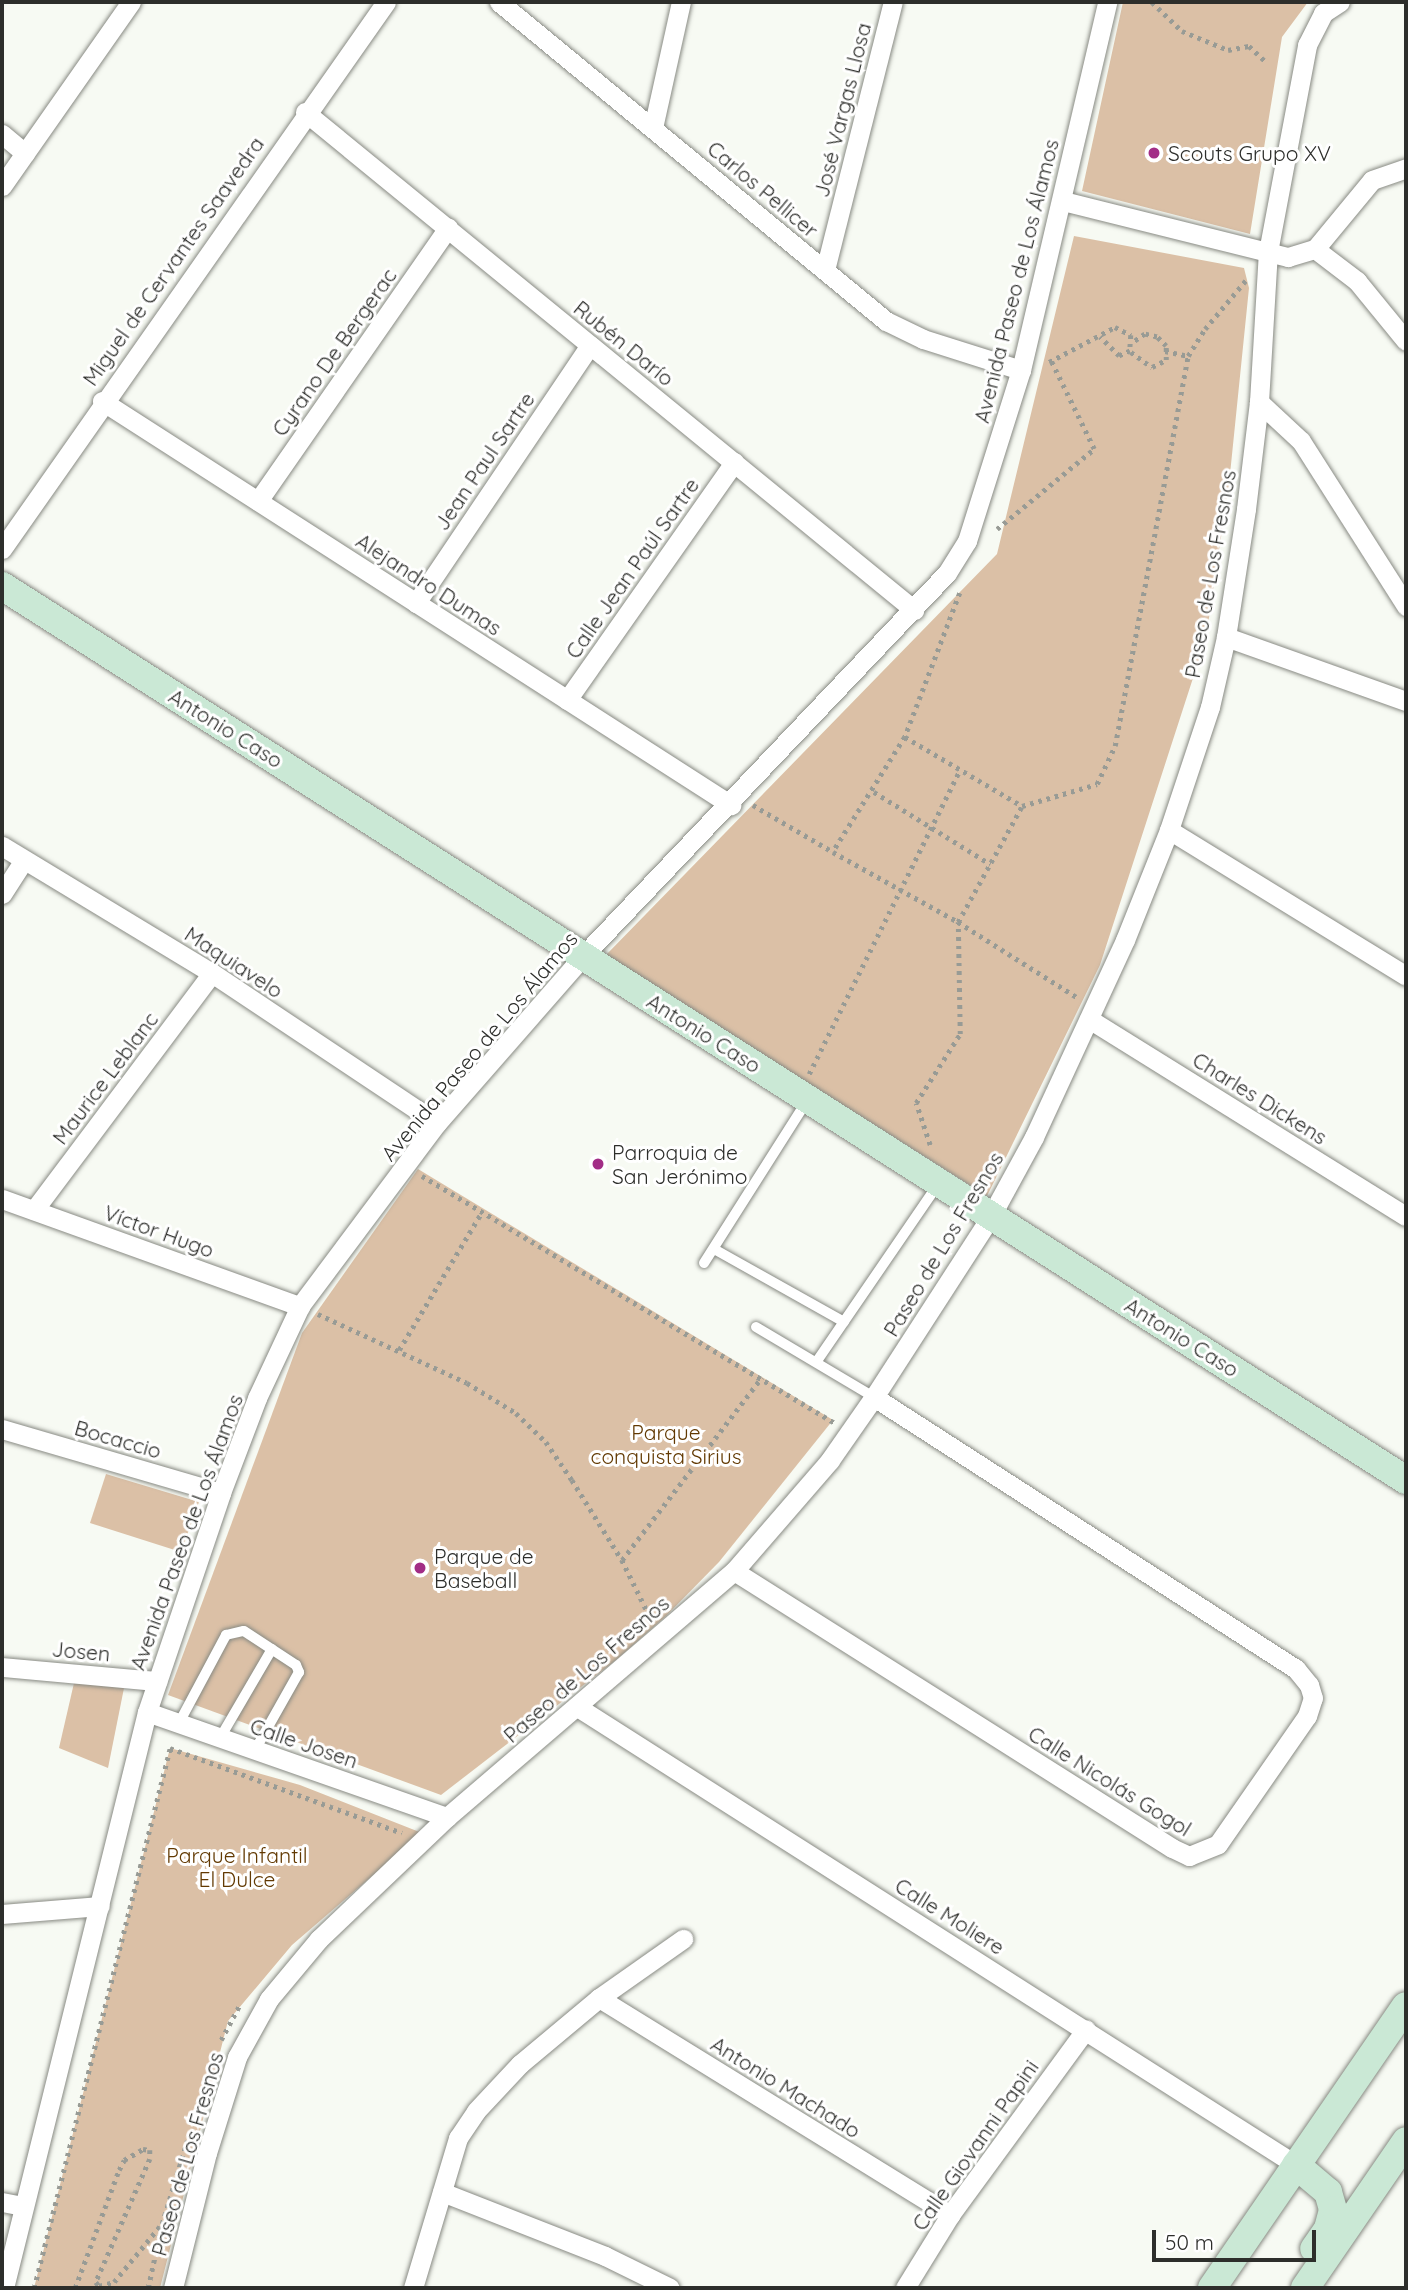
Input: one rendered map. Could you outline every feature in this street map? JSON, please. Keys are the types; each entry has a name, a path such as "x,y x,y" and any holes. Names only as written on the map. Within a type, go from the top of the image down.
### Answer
{"street":[{"path":"2,186 131,2"},
{"name":"Miguel de Cervantes Saavedra","path":"2,549 102,401 305,112 386,2"},
{"name":"Carlos Pellicer","path":"499,2 886,321 923,339 1021,370"},
{"path":"653,128 681,2"},
{"name":"José Vargas Llosa","path":"825,270 893,2"},
{"name":"Avenida Paseo de Los Álamos","path":"4,2288 147,1712 221,1493 257,1398 300,1306 437,1123 583,956 734,802 914,610 947,573 967,541 1021,370 1063,201 1107,2"},
{"name":"Paseo de Los Fresnos","path":"173,2288 207,2152 237,2057 255,2020 319,1939 447,1817 579,1708 734,1571 830,1460 991,1216 1089,1019 1169,830 1210,707 1226,637 1259,402 1268,252 1307,45 1324,13 1340,2"},
{"name":"Rubén Darío","path":"305,112 914,610"},
{"path":"2,134 25,153"},
{"path":"1063,201 1288,257 1315,248 1372,180 1406,168"},
{"name":"Cyrano De Bergerac","path":"258,501 448,228"},
{"path":"1315,248 1357,281 1406,341"},
{"name":"Jean Paul Sartre","path":"416,603 590,345"},
{"name":"Alejandro Dumas","path":"102,401 568,700 734,802"},
{"path":"1259,402 1301,441 1406,606"},
{"name":"Calle Jean Paúl Sartre","path":"568,700 734,463"},
{"name":"Antonio Caso","path":"2,586 1406,1480"},
{"path":"1226,637 1406,701"},
{"path":"1169,830 1406,976"},
{"name":"Maquiavelo","path":"2,846 212,973 437,1123"},
{"path":"2,894 24,860"},
{"name":"Maurice Leblanc","path":"34,1210 212,973"},
{"name":"Charles Dickens","path":"1089,1019 1406,1216"},
{"name":"Víctor Hugo","path":"2,1199 300,1306"},
{"name":"Calle Nicolás Gogol","path":"734,1571 1172,1848 1189,1856 1218,1844 1307,1716 1313,1698 1310,1685 1285,1661 874,1397"},
{"name":"Bocaccio","path":"2,1429 221,1493"},
{"name":"Josen","path":"2,1667 157,1681"},
{"name":"Calle Moliere","path":"579,1708 1296,2165"},
{"name":"Calle Josen","path":"147,1712 447,1817"},
{"path":"2,1914 100,1906"},
{"path":"413,2288 458,2138 475,2112 520,2064 599,1998 683,1939"},
{"name":"Antonio Machado","path":"599,1998 950,2215"},
{"path":"1212,2288 1406,2006"},
{"name":"Calle Giovanni Papini","path":"905,2288 950,2215 1086,2029"},
{"path":"1304,2288 1406,2141"},
{"path":"1286,2288 1328,2229 1333,2210 1328,2192 1296,2165"},
{"path":"442,2192 605,2256 670,2288"},
{"path":"2,2202 23,2206"}],"lane":[{"path":"704,1263 803,1096"},
{"path":"817,1361 940,1183"},
{"path":"714,1249 844,1322"},
{"path":"756,1327 874,1397"},
{"path":"179,1723 226,1635 244,1631 296,1665 299,1672 255,1750"},
{"path":"220,1738 272,1649"}],"path":[{"path":"1152,2 1182,31 1228,50 1249,46 1264,60"},
{"path":"930,1145 916,1103 960,1034 958,922 1022,806 1097,784 1115,746 1188,356 1205,328 1268,252"},
{"path":"1021,370 1051,361 1115,327 1131,335 1130,351"},
{"path":"1130,351 1152,367 1166,359 1166,346 1157,337 1145,334 1131,344"},
{"path":"1100,337 1119,356 1130,351"},
{"path":"1165,351 1188,356"},
{"path":"997,529 1094,449 1051,361"},
{"path":"833,852 874,792 905,737 960,593"},
{"path":"905,737 1022,806"},
{"path":"803,1096 960,770"},
{"path":"874,792 990,864"},
{"path":"734,802 902,887 1078,999 1089,1019"},
{"path":"405,1166 762,1377 848,1431"},
{"path":"399,1350 482,1212"},
{"path":"300,1306 467,1383 516,1413 546,1442 622,1560 660,1636"},
{"path":"622,1560 762,1377"},
{"path":"34,2288 170,1748 413,1837"},
{"path":"220,2045 228,2021 243,2001"},
{"path":"148,2288 162,2224 191,2130"},
{"path":"75,2288 119,2170 134,2152 150,2150 150,2159 96,2282 99,2286 114,2282 162,2224"}],"green space":[{"path":"1123,2 1308,2 1282,37 1250,234 1082,191"},
{"path":"1074,236 1244,268 1249,288 1229,484 1206,638 1100,965 987,1196 606,955 997,554"},
{"name":"Parque conquista Sirius","path":"418,1169 833,1420 719,1562 666,1616 616,1660 441,1795 168,1695 302,1333"},
{"path":"106,1474 199,1502 181,1552 90,1523"},
{"path":"74,1683 125,1683 108,1768 59,1748"},
{"name":"Parque Infantil El Dulce","path":"170,1748 300,1785 422,1833 292,1945 228,2021 160,2288 34,2288"}],"place":[{"name":"Scouts Grupo XV","path":"1154,153"},
{"name":"Parroquia de San Jerónimo","path":"598,1164"},
{"name":"Parque de Baseball","path":"420,1568"}]}
